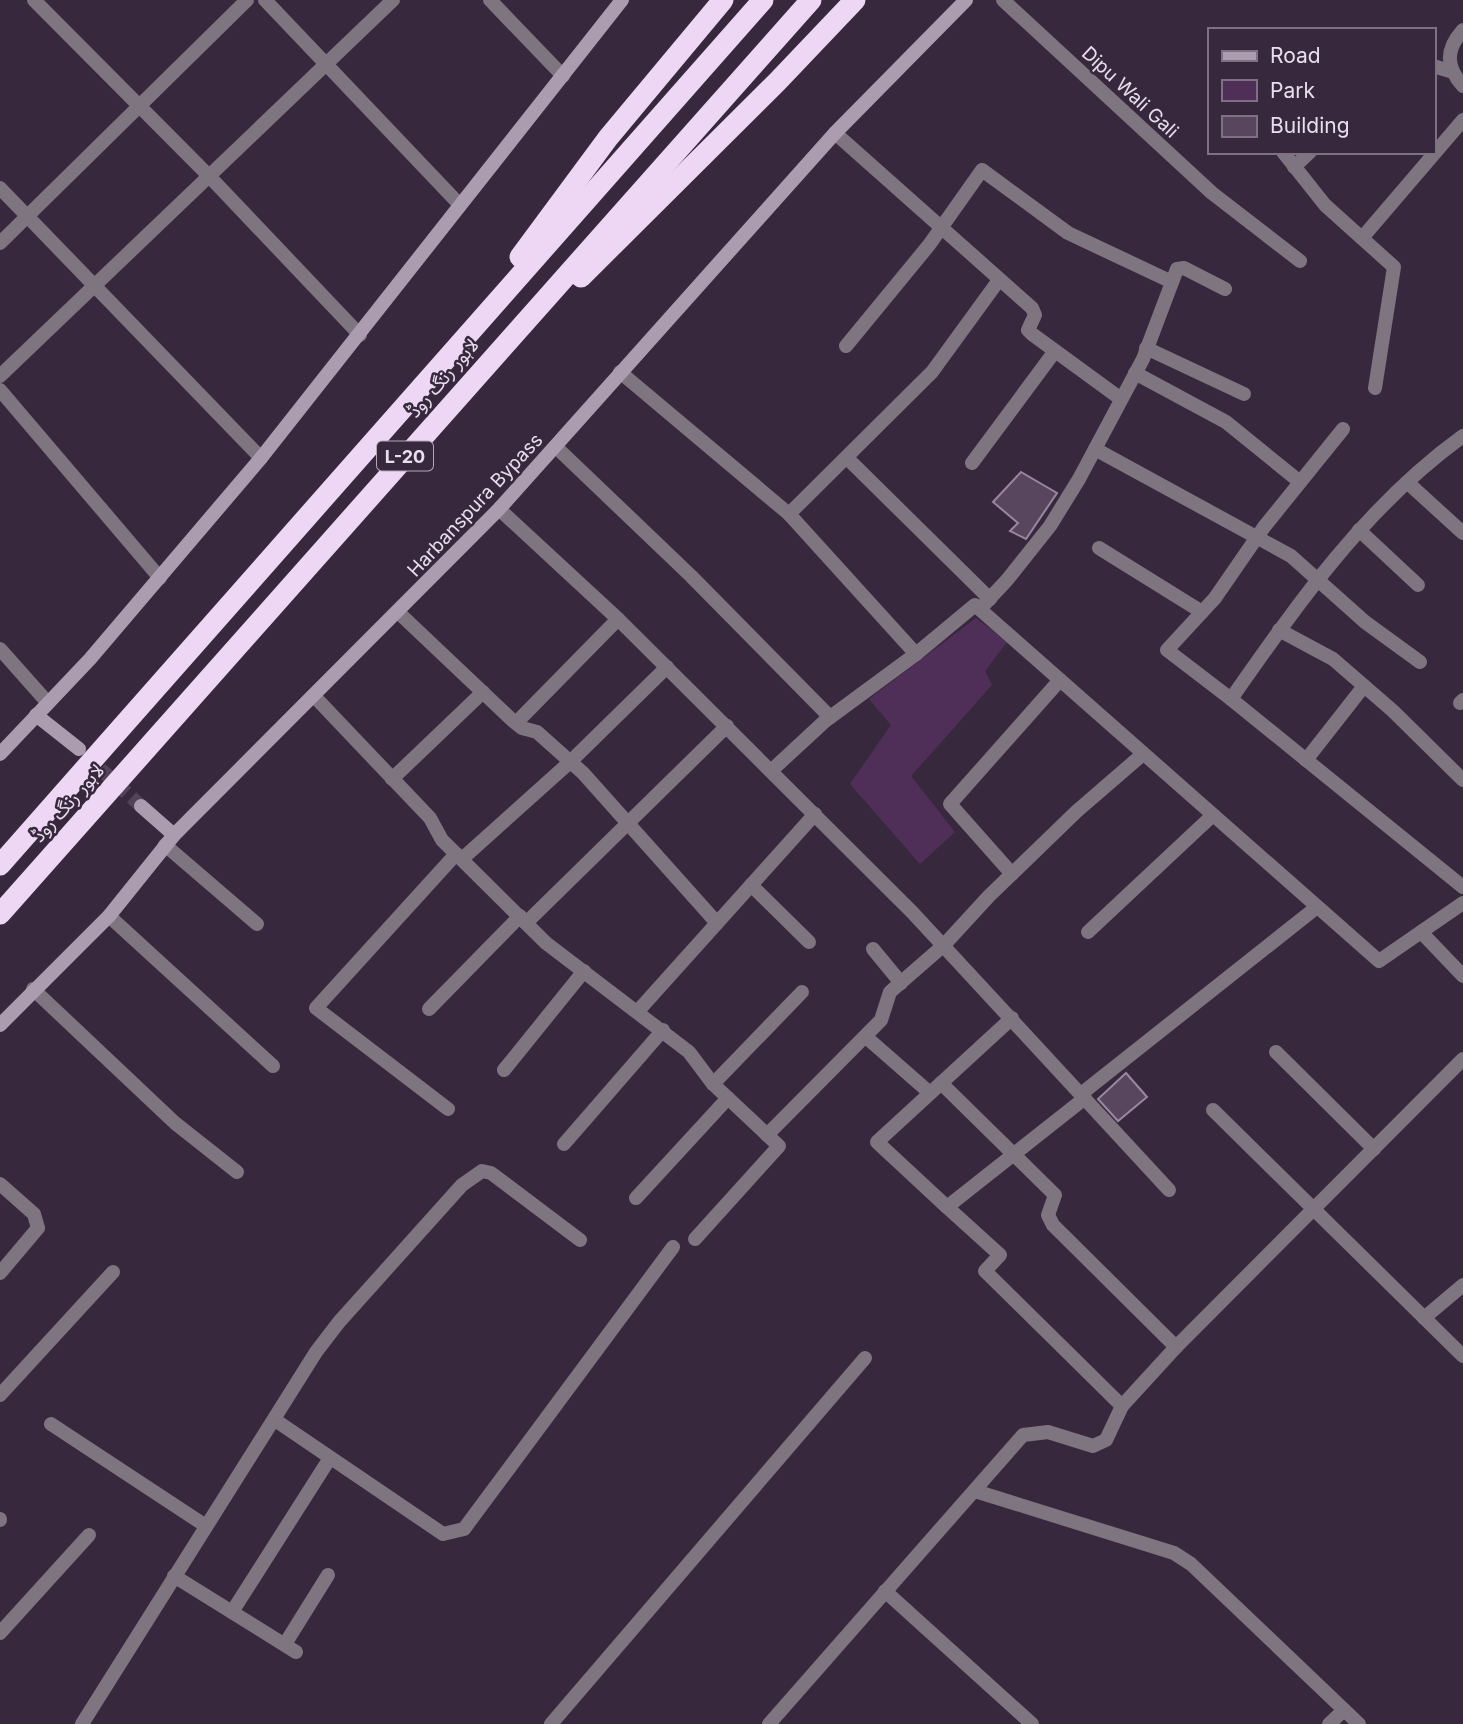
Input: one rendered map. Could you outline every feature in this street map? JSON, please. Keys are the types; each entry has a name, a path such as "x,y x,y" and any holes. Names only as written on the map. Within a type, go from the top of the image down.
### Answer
{"highway":[{"path":"438,369 608,138 723,0"},
{"name":"لاہور رنگ روڈ","path":"0,865 763,0"},
{"name":"لاہور رنگ روڈ","path":"0,914 811,0"},
{"path":"461,392 650,210 855,0"}],"street":[{"path":"34,0 209,176 360,335"},
{"path":"0,243 247,0"},
{"path":"265,0 327,62 460,205"},
{"path":"0,376 393,0"},
{"path":"490,0 563,76"},
{"path":"0,754 160,578 261,458 622,0"},
{"name":"Dipu Wali Gali","path":"1003,0 1212,193 1300,261"},
{"name":"Harbanspura Bypass","path":"0,1025 33,989 109,916 169,840 399,613 499,509 835,133 959,2"},
{"path":"1450,71 1451,50 1463,30"},
{"path":"1435,67 1450,71 1463,86"},
{"path":"1435,153 1463,120"},
{"path":"835,133 1032,308 1035,315 1028,330 1122,399"},
{"path":"1284,154 1325,205 1394,267 1375,388"},
{"path":"1294,167 1308,154"},
{"path":"1362,238 1434,154"},
{"path":"846,346 929,245 982,170 1068,233 1172,282"},
{"path":"0,188 261,458"},
{"path":"772,770 830,718 916,654 975,605 985,604 1050,526 1135,373 1177,269 1184,268 1225,289"},
{"path":"789,514 932,372 999,280"},
{"path":"1146,348 1244,394"},
{"path":"972,463 1055,351"},
{"path":"620,372 789,514 916,654"},
{"path":"1135,373 1226,422 1300,482"},
{"path":"0,390 160,578"},
{"path":"1343,429 1202,612 1167,650 1463,887"},
{"path":"1231,699 1279,630 1359,530 1407,482 1463,436"},
{"path":"556,447 691,576 830,718"},
{"path":"1095,449 1291,556 1365,622 1420,662"},
{"path":"847,458 1060,680 1379,961 1463,903"},
{"path":"1407,482 1463,533"},
{"path":"499,509 618,619 772,770 944,945 1169,1190"},
{"path":"1359,530 1418,585"},
{"path":"1099,548 1202,612"},
{"path":"399,613 516,723 537,732 570,762 717,923"},
{"path":"516,723 618,619"},
{"path":"1279,630 1332,659 1463,780"},
{"path":"0,649 48,703"},
{"path":"448,1109 316,1008 459,857 570,762 667,667"},
{"path":"1012,874 950,804 1060,680"},
{"path":"1306,760 1364,686"},
{"path":"391,779 483,692"},
{"path":"314,696 430,818 442,840 523,919 584,971 689,1052 713,1084 779,1146 695,1239"},
{"path":"36,715 79,749"},
{"path":"429,1009 727,726"},
{"path":"767,1135 881,1020 890,992 944,945 1077,811 1143,754"},
{"path":"141,806 169,840 257,924"},
{"path":"638,1011 815,814"},
{"path":"1088,932 1213,815"},
{"path":"751,885 809,942"},
{"path":"947,1207 1317,907"},
{"path":"109,916 273,1066"},
{"path":"1421,932 1463,976"},
{"path":"873,949 901,983"},
{"path":"504,1070 584,971"},
{"path":"33,989 175,1123 237,1172"},
{"path":"713,1084 802,992"},
{"path":"1012,1018 877,1142 1000,1255 985,1271 1122,1406"},
{"path":"564,1144 663,1030"},
{"path":"866,1037 930,1093"},
{"path":"1276,1052 1374,1149"},
{"path":"774,1722 1023,1435 1029,1432 1048,1432 1086,1445 1099,1445 1106,1440 1122,1406 1176,1347 1463,1059"},
{"path":"941,1083 1055,1195 1048,1215 1053,1225 1176,1347"},
{"path":"636,1198 728,1098"},
{"path":"1213,1110 1463,1356"},
{"path":"82,1724 316,1352 339,1322 472,1175 482,1171 491,1173 580,1240"},
{"path":"0,1184 34,1214 38,1228 0,1273"},
{"path":"275,1420 443,1534 464,1529 673,1247"},
{"path":"0,1395 113,1272"},
{"path":"1424,1318 1463,1285"},
{"path":"551,1724 865,1358"},
{"path":"51,1424 206,1526"},
{"path":"232,1612 330,1458"},
{"path":"975,1491 1174,1553 1191,1564 1359,1724"},
{"path":"0,1633 89,1535"},
{"path":"174,1576 291,1648 328,1575"},
{"path":"885,1591 1032,1724"},
{"path":"1329,1724 1344,1710"}],"green space":[{"path":"976,618 1007,642 985,671 992,685 911,776 955,832 920,864 850,784 891,725 869,699"}],"building":[{"path":"1021,472 1057,493 1026,539 1010,531 1018,523 993,502"},
{"path":"1126,1073 1147,1097 1118,1121 1098,1099"}],"tunnel":[{"path":"85,755 141,806"}]}
